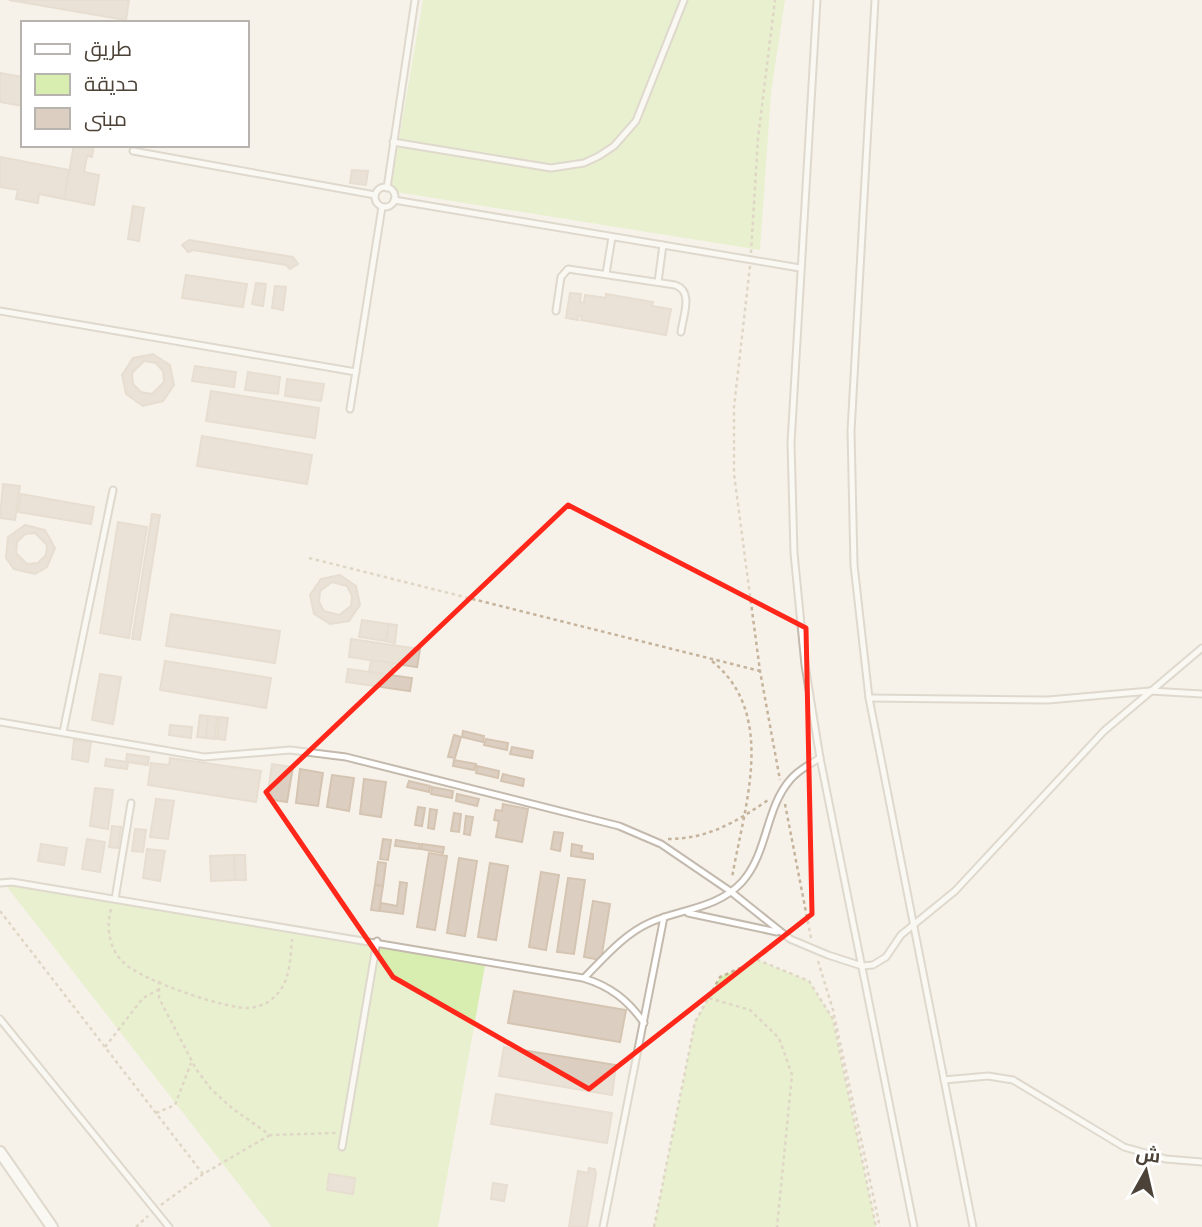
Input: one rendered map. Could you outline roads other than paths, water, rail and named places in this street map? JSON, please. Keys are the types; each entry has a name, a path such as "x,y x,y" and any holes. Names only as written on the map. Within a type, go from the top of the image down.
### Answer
{"street":[{"path":"0,1152 52,1227"}],"lane":[{"path":"387,188 415,0"},
{"path":"393,142 551,168 584,163 600,156 614,146 636,121 684,0"},
{"path":"817,0 792,443 792,517 800,628 820,758 914,1227"},
{"path":"875,0 857,289 850,498 853,565 869,698 973,1227"},
{"path":"133,151 375,195 382,207 350,409"},
{"path":"375,195 387,188 394,192 394,201 387,207 382,207"},
{"path":"394,201 800,268"},
{"path":"606,274 612,237"},
{"path":"658,282 663,245"},
{"path":"556,311 561,277 565,271 658,282 679,286 685,291 681,332"},
{"path":"0,311 356,372"},
{"path":"63,732 113,490"},
{"path":"0,722 204,757 290,750 346,757 619,826 648,836 730,891 780,933 814,951 862,966 881,962 901,935 955,891 1104,731 1202,648"},
{"path":"869,698 1048,700 1150,691 1202,694"},
{"path":"583,978 634,932 664,917 685,912 741,883 757,858 782,790 795,774 820,758"},
{"path":"115,899 131,803"},
{"path":"0,883 12,882 377,941 583,978 612,989 625,999 644,1023"},
{"path":"685,912 780,933"},
{"path":"603,1227 664,917"},
{"path":"342,1147 377,941"},
{"path":"0,1019 169,1227"},
{"path":"944,1080 988,1076 1013,1080 1124,1147 1166,1159 1202,1162"}]}
